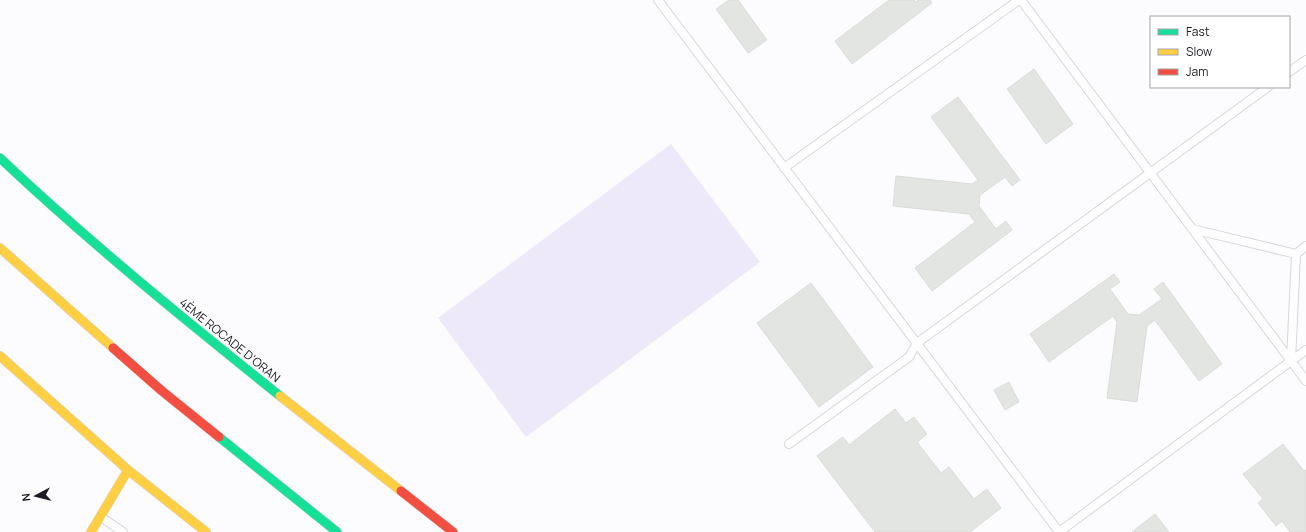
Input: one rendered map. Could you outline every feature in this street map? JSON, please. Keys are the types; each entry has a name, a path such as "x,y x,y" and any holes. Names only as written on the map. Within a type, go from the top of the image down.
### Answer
{"main road":[{"name":"4ÈME ROCADE D'ORAN","path":"0,158 88,237 188,322 292,407 453,532"},
{"path":"0,248 162,391 337,532"},
{"path":"0,356 128,470 206,532"},
{"path":"91,532 128,470"}],"lane":[{"path":"658,0 1059,532 1306,350"},
{"path":"784,168 1020,0 1306,381"},
{"path":"1290,71 1306,60"},
{"path":"789,444 909,356 916,343 1267,88"},
{"path":"1192,229 1296,254"},
{"path":"1291,361 1296,254 1306,246"},
{"path":"100,517 123,532"}],"shaded area":[{"path":"671,144 760,262 526,437 438,318"}],"building":[{"path":"729,0 738,0 767,40 748,53 716,9"},
{"path":"889,0 914,0 916,2 918,0 930,0 932,3 852,64 835,41"},
{"path":"1034,69 1073,124 1046,144 1007,89"},
{"path":"958,97 1020,180 1012,186 1005,177 980,195 979,206 996,229 1006,221 1012,230 932,291 915,268 975,222 969,214 893,206 896,176 972,184 978,180 931,117"},
{"path":"1114,274 1120,282 1110,289 1128,314 1139,315 1162,299 1154,289 1163,282 1222,364 1199,381 1155,320 1147,326 1137,402 1107,398 1117,322 1113,316 1049,362 1030,334"},
{"path":"811,283 873,367 819,407 757,323"},
{"path":"1009,382 1019,402 1005,410 994,390"},
{"path":"895,409 906,423 914,417 927,434 917,442 941,473 949,467 974,499 987,489 1001,508 970,532 875,532 817,456 843,437 849,445"},
{"path":"1283,444 1304,471 1306,470 1306,532 1290,532 1282,521 1276,526 1258,503 1263,499 1243,474"},
{"path":"1155,514 1169,532 1132,532"}],"traffic: fast":[{"path":"0,158 102,250 280,396"},
{"path":"219,437 337,532"}],"traffic: slow":[{"path":"0,248 113,348"},
{"path":"0,356 128,470 206,532"},
{"path":"280,396 401,491"},
{"path":"91,532 128,470"}],"traffic: jam":[{"path":"113,348 162,391 219,437"},
{"path":"401,491 453,532"}]}
